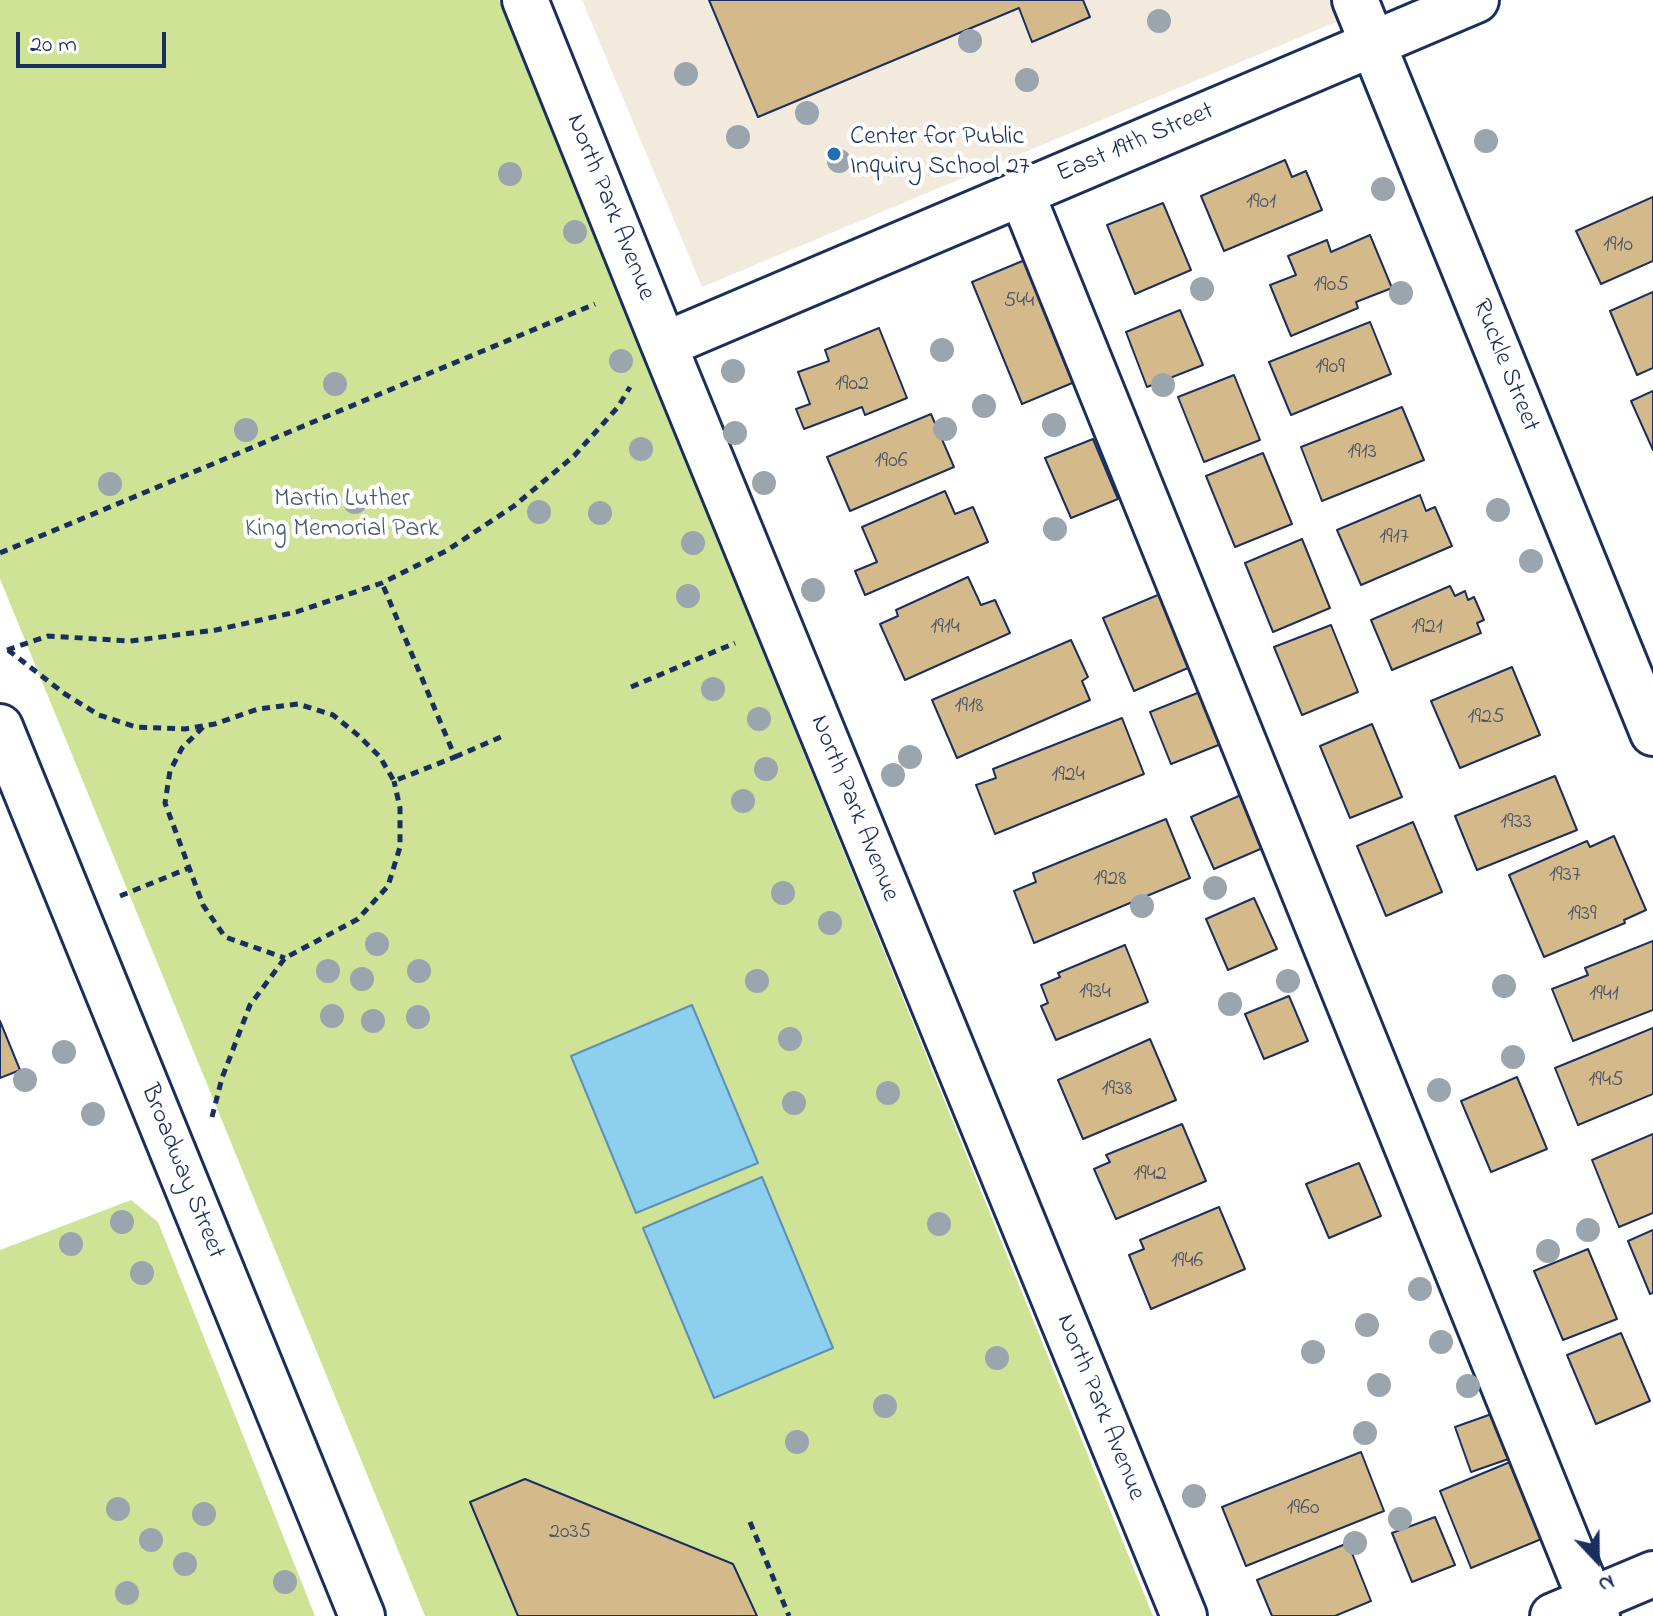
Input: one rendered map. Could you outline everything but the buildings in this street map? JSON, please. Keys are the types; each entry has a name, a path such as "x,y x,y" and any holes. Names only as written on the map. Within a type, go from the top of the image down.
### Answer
{"street":[{"name":"North Park Avenue","path":"525,0 1184,1616"},
{"name":"Ruckle Street","path":"1355,0 1653,733"},
{"name":"East 19th Street","path":"664,345 1476,0"},
{"path":"1021,192 1580,1611 1653,1574"},
{"name":"Broadway Street","path":"0,727 362,1616"}],"path":[{"path":"0,553 640,285"},
{"path":"211,1122 222,1078 250,1005 285,958 358,919 388,886 400,847 400,808 394,781 380,757 333,715 298,704 258,709 185,729 136,727 99,715 65,694 7,650 48,636 130,641 216,630 296,612 382,583 446,551 514,506 574,456 618,407 634,382"},
{"path":"382,583 455,757"},
{"path":"631,687 737,642"},
{"path":"204,725 182,748 170,771 165,803 203,905 225,937 285,958"},
{"path":"394,781 503,736"},
{"path":"110,900 189,868"},
{"path":"750,1522 789,1616"}],"shaded area":[{"name":"Center for Public Inquiry School 27","path":"582,0 1332,0 1341,20 702,287"}],"green space":[{"name":"Martin Luther King Memorial Park","path":"0,0 499,0 1153,1616 425,1616 0,579"},
{"path":"131,1200 158,1222 315,1616 0,1616 0,1250"}],"water":[{"path":"692,1005 758,1163 636,1213 571,1056"},
{"path":"762,1177 833,1348 714,1398 643,1228"}],"place":[{"name":"Center for Public Inquiry School 27","path":"834,154"}]}
